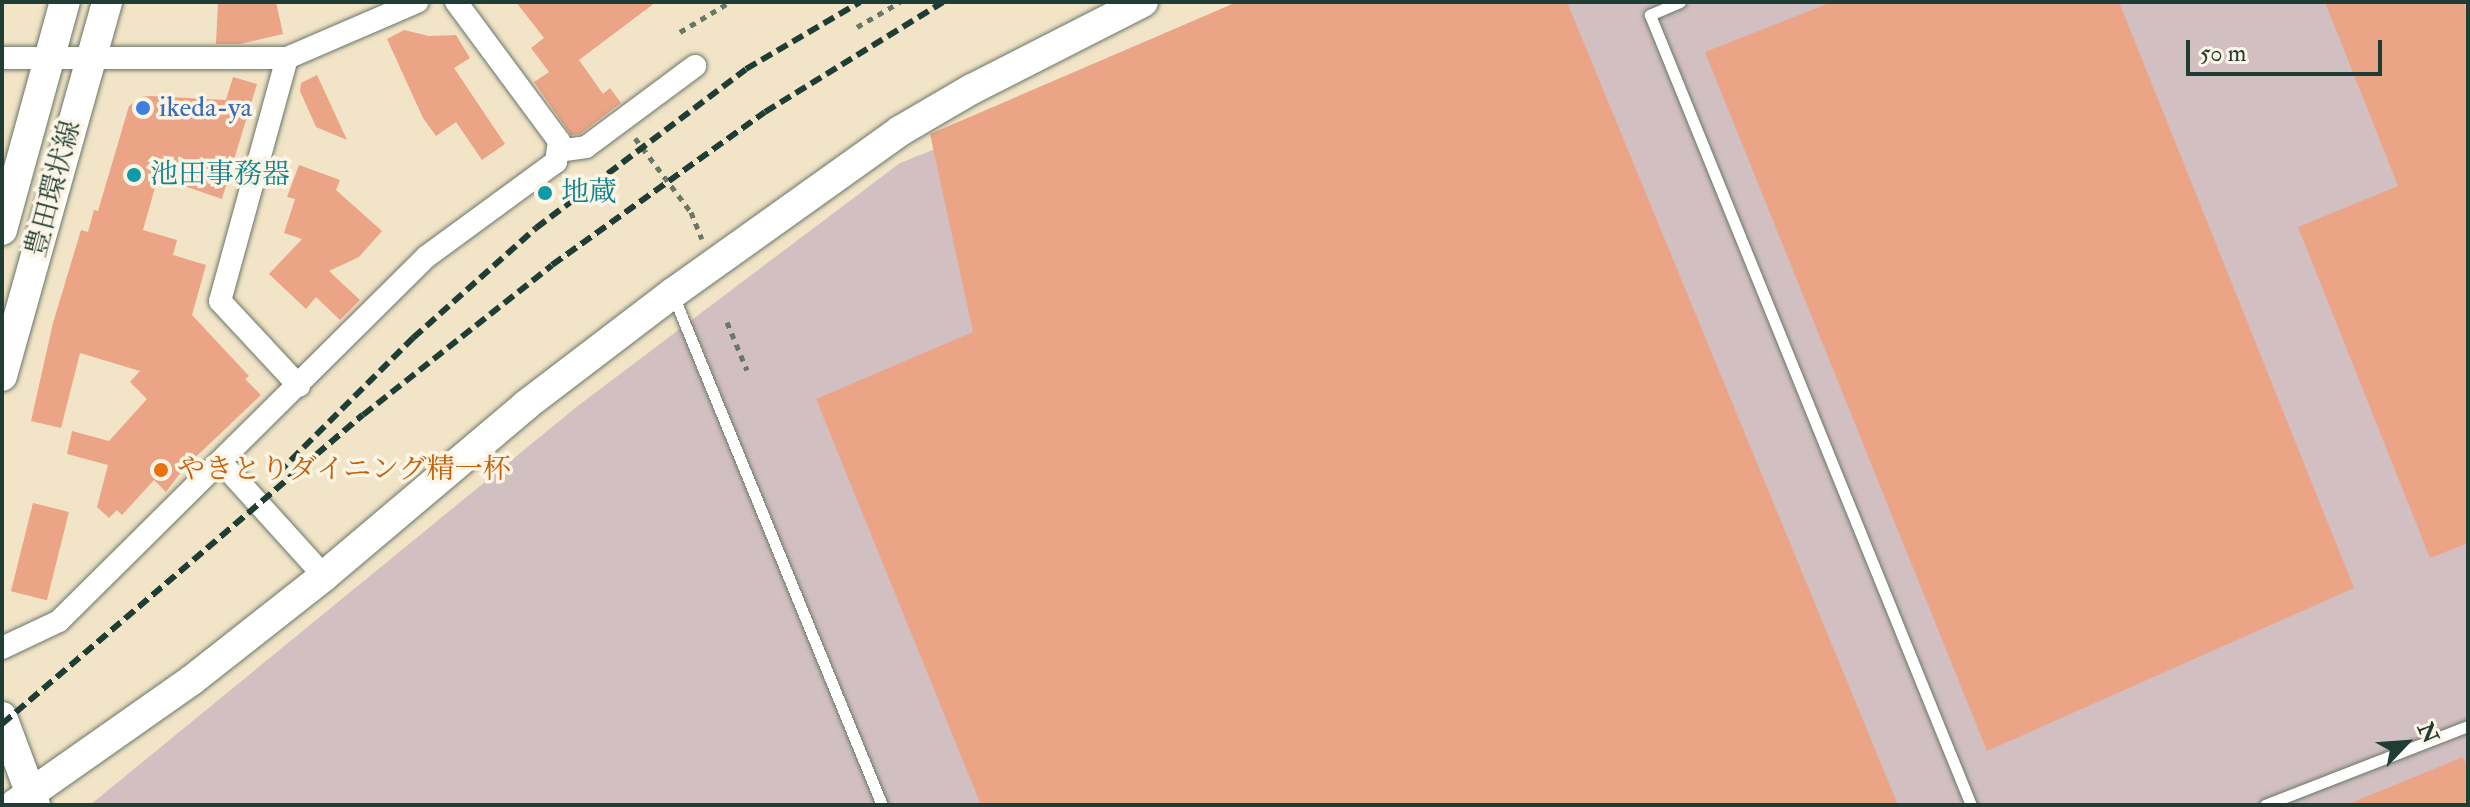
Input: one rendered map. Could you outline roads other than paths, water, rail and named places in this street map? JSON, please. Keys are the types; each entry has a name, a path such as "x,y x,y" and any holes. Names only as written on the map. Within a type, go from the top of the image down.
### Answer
{"street":[{"name":"豊田環状線","path":"2,230 65,2"},
{"name":"豊田環状線","path":"2,376 107,2"},
{"path":"2,58 89,61 287,58 417,2"},
{"path":"2,648 59,621 426,257 556,162 559,141 456,2"},
{"path":"2,717 26,801 192,680 324,576 526,405 673,293 900,131 972,89 1143,2"},
{"path":"287,58 220,301 299,386"},
{"path":"558,151 586,147 695,66"},
{"path":"221,462 324,576"}],"lane":[{"path":"1680,2 1650,15 1971,805"},
{"path":"673,293 882,805"},
{"path":"2265,805 2468,726"}],"railway":[{"path":"278,473 413,338 536,228 746,69 860,2"},
{"path":"2,724 363,415 552,265 765,112 943,2"}],"place":[{"name":"ikeda-ya","path":"143,108"},
{"name":"池田事務器","path":"134,175"},
{"name":"地蔵","path":"545,193"},
{"name":"やきとりダイニング精一杯","path":"161,470"}]}
